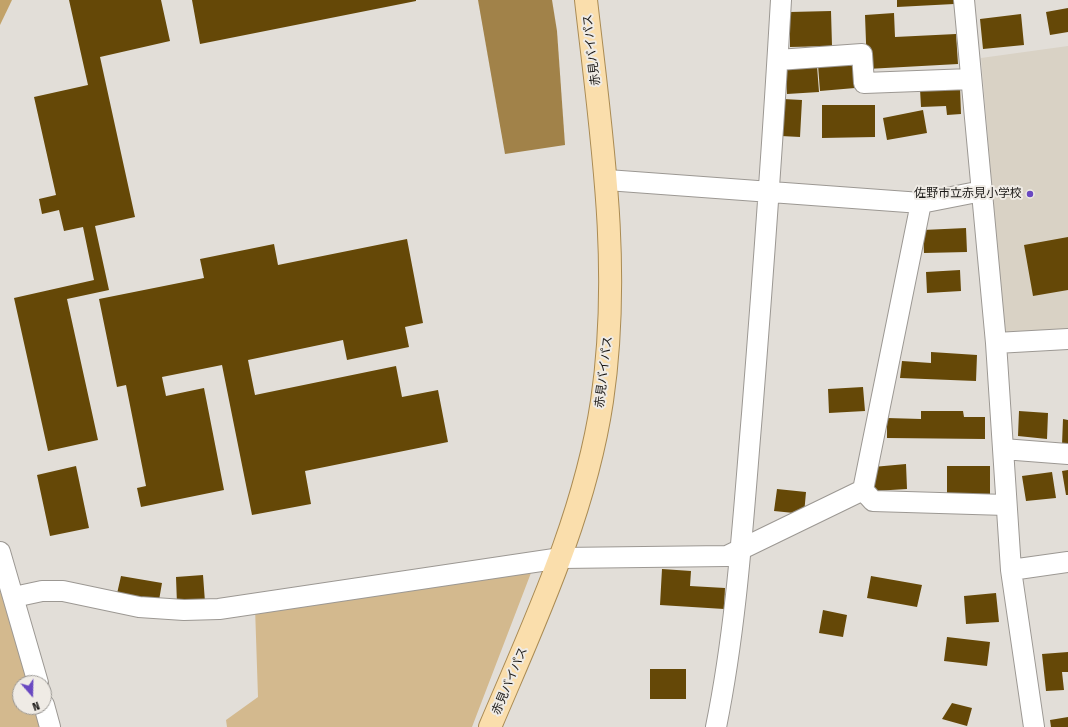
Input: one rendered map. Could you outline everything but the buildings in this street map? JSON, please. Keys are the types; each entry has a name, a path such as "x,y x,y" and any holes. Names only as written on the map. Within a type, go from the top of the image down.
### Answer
{"main road":[{"name":"赤見バイパス","path":"490,727 561,558 581,494 602,402 608,355 611,267 607,180 586,0"}],"street":[{"path":"716,727 725,682 736,610 770,191 782,0"},
{"path":"964,0 996,343 1011,570 1034,727"},
{"path":"778,60 862,54 864,83 971,79"},
{"path":"607,180 921,203 982,191"},
{"path":"863,490 921,203"},
{"path":"996,343 1068,339"},
{"path":"1003,449 1068,454"},
{"path":"14,597 42,591 63,591 139,607 184,610 219,609 561,558 727,556 863,490"},
{"path":"863,490 873,501 1006,505"},
{"path":"0,552 36,675"},
{"path":"1011,570 1068,562"},
{"path":"47,715 50,727"}],"shaded area":[{"path":"0,0 12,0 0,25"},
{"path":"478,0 552,0 557,31 565,145 505,154"},
{"name":"佐野市立赤見小学校","path":"1068,46 1068,331 1005,336 981,58"},
{"path":"534,565 472,727 227,727 226,720 258,697 255,607"},
{"path":"0,590 26,675 12,675 12,715 37,715 41,727 0,727"}],"place":[{"name":"佐野市立赤見小学校","path":"1030,194"}]}
